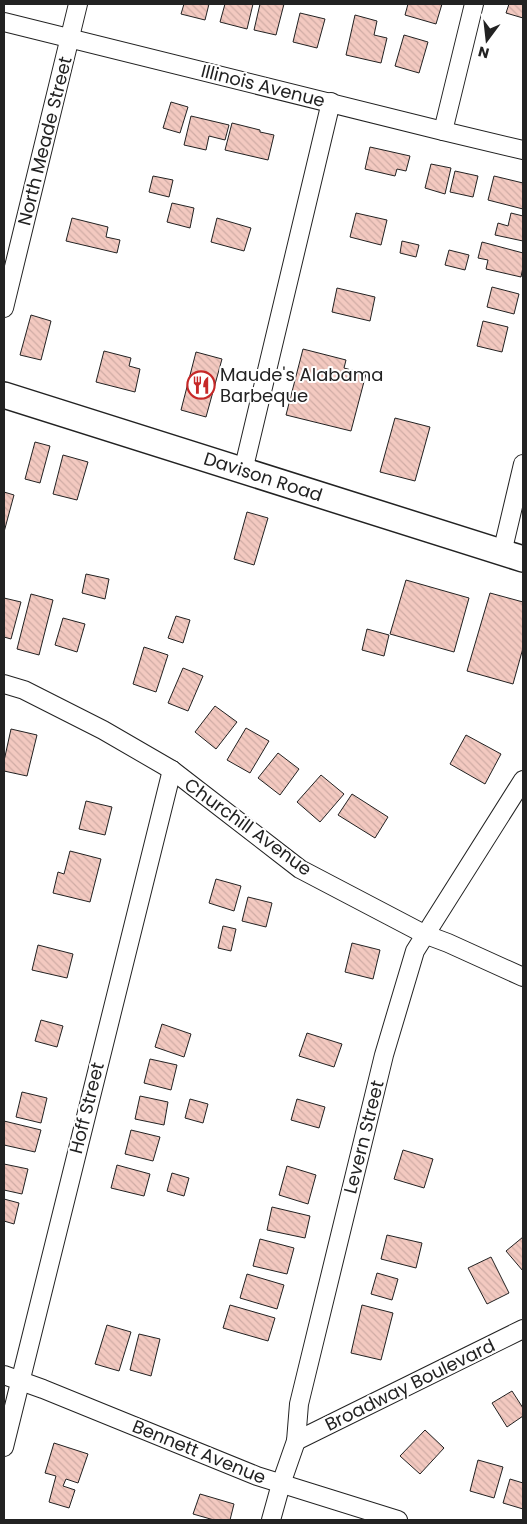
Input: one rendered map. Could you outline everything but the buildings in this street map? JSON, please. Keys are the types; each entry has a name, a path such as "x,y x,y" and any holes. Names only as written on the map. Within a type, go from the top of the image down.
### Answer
{"main road":[{"name":"Davison Road","path":"4,394 513,556"}],"street":[{"name":"North Meade Street","path":"4,308 78,4"},
{"path":"443,131 474,4"},
{"name":"Illinois Avenue","path":"4,22 523,150"},
{"path":"243,471 331,102"},
{"path":"513,556 523,464"},
{"name":"Churchill Avenue","path":"4,684 24,690 103,730 172,770 300,869 424,934 448,942 523,977"},
{"name":"Hoff Street","path":"4,1447 12,1378 172,770"},
{"name":"Levern Street","path":"271,1520 296,1441 299,1404 384,1054 415,951 523,780"},
{"name":"Broadway Boulevard","path":"296,1441 523,1329"},
{"name":"Bennett Avenue","path":"12,1378 257,1476 398,1520"}],"place":[{"name":"Maude's Alabama Barbeque","path":"201,385"}]}
